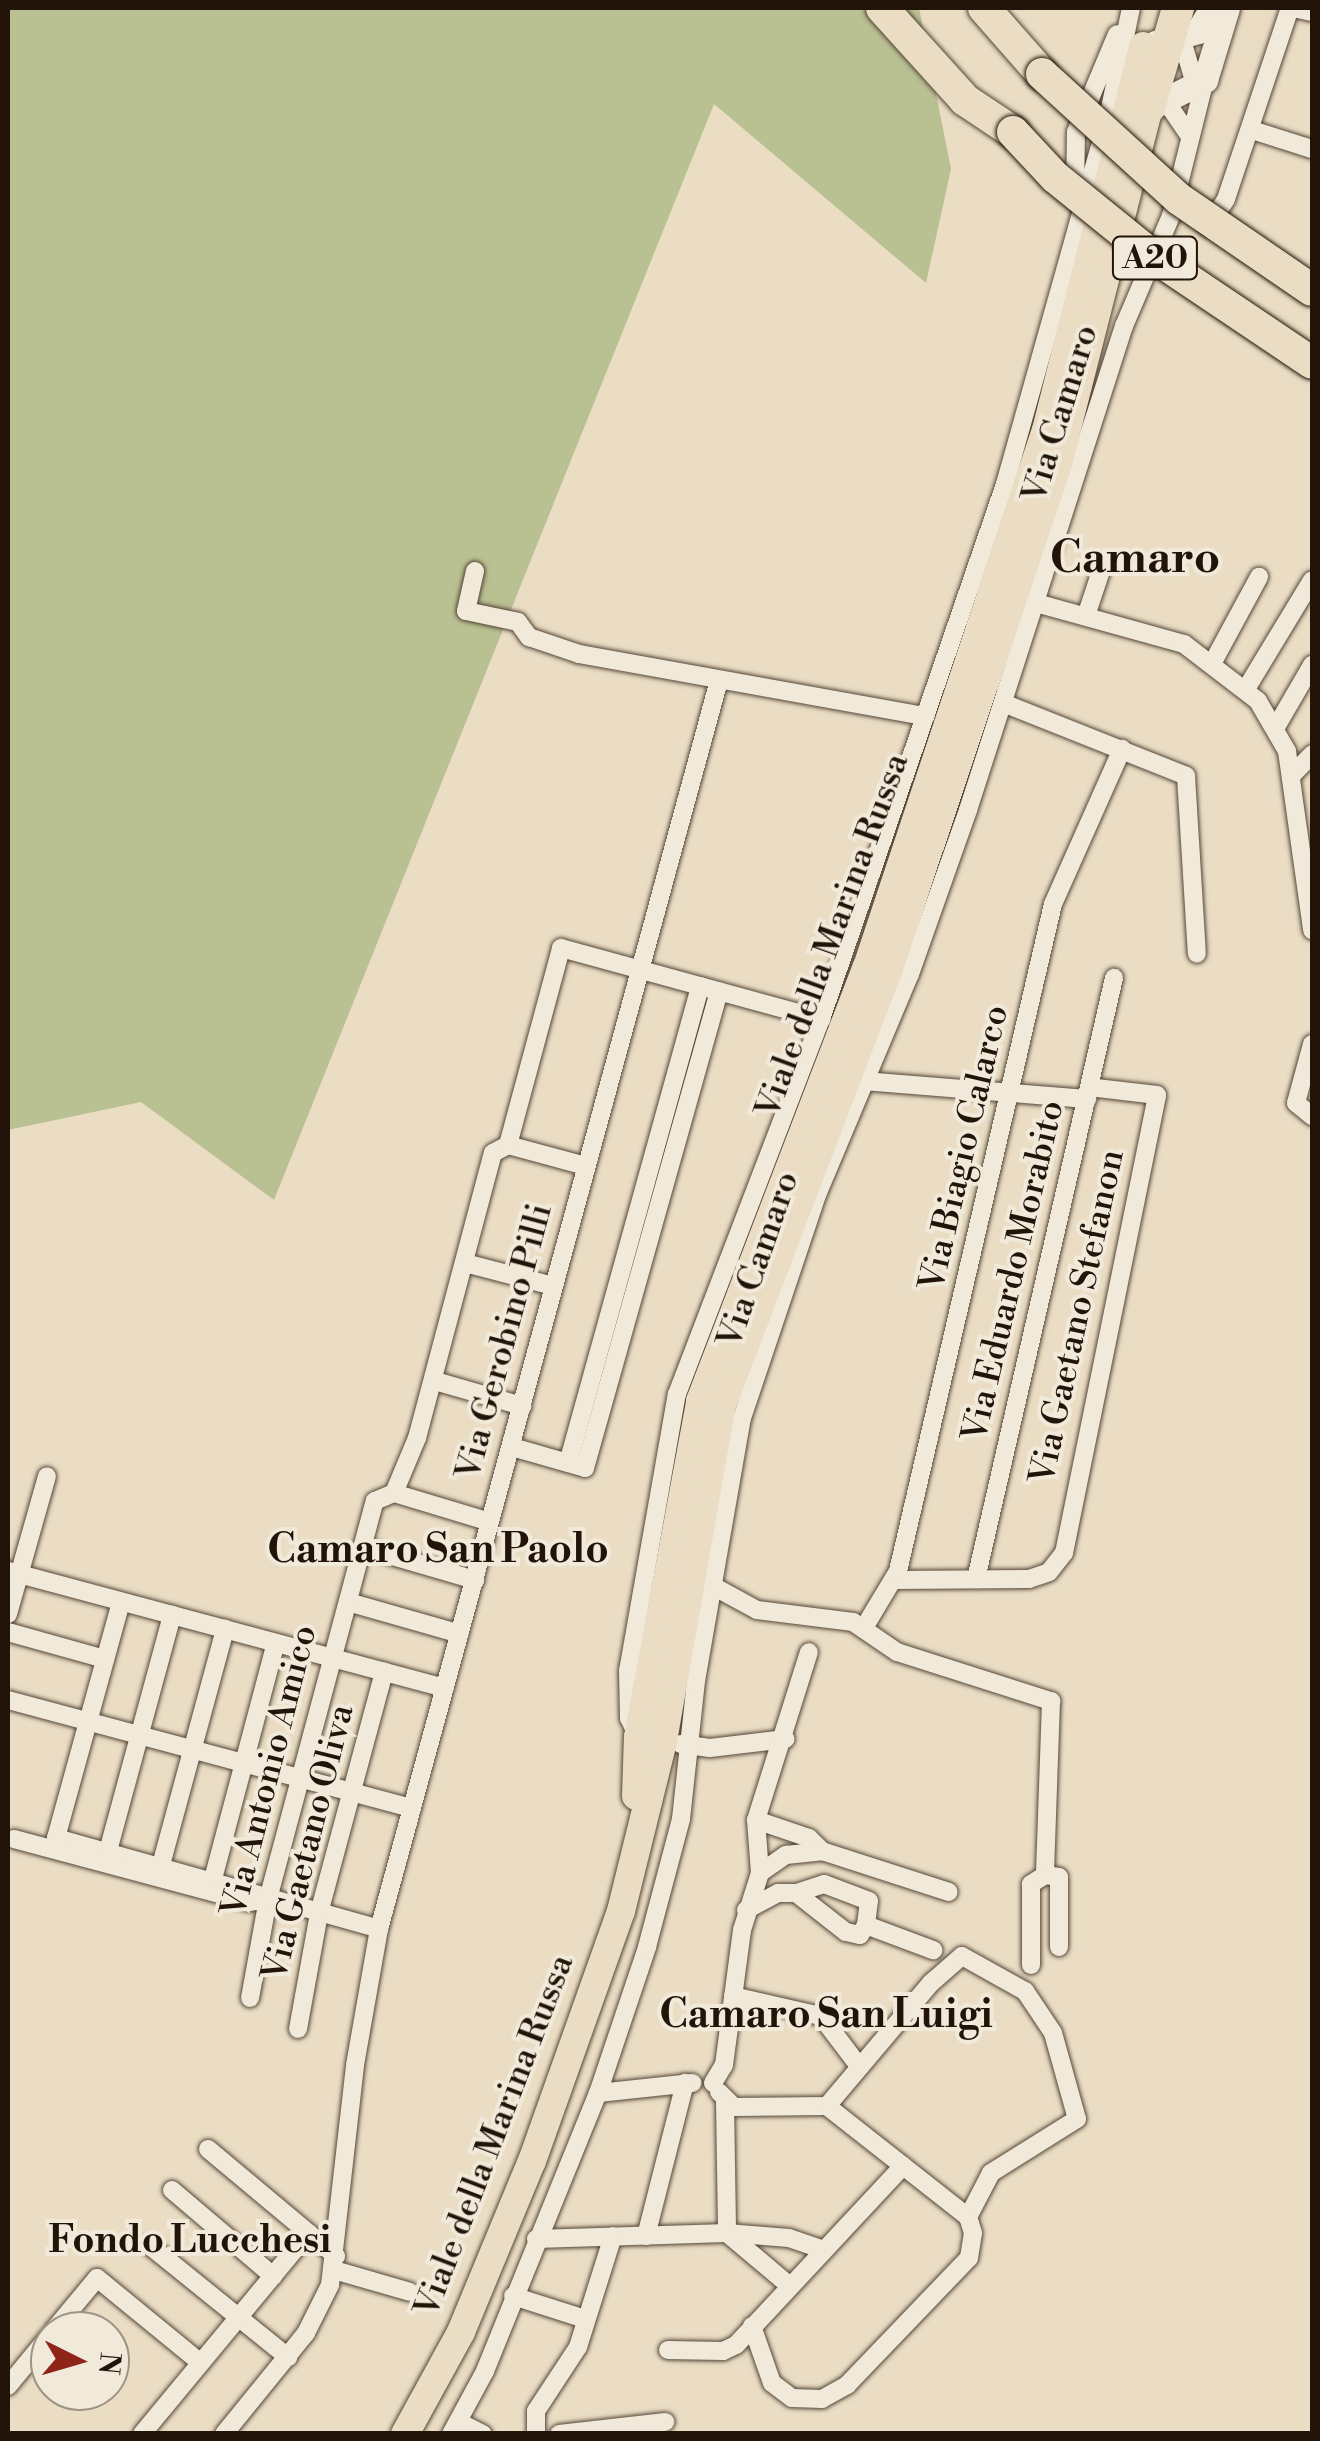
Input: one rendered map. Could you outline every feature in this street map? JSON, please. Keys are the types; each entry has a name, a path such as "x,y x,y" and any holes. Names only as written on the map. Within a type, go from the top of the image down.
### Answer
{"highway":[{"path":"882,8 965,100 1013,132"},
{"name":"A20","path":"902,8 1055,176 1150,254 1312,363"},
{"name":"A20","path":"984,8 1122,154 1222,232 1312,287"},
{"path":"1153,33 1157,96"}],"main road":[{"name":"Viale della Marina Russa","path":"664,1742 700,1401 867,968 1046,430 1153,33"},
{"name":"Viale della Marina Russa","path":"405,2434 461,2332 532,2161 621,1911 664,1742 708,1464 728,1383 888,974 1058,464 1157,96"}],"street":[{"path":"1131,8 1200,88 1157,96 1188,135"},
{"path":"1068,254 1076,132 1153,33 1198,31 1212,8"},
{"name":"Via Camaro","path":"455,2428 598,2092 670,1865 664,1742 711,1584 742,1418 863,1081 910,974 1004,703 1124,326 1171,216 1200,88 1227,8"},
{"path":"1312,12 1291,8 1226,199 1204,232 1312,287"},
{"path":"784,1738 664,1742 628,1718 628,1671 670,1419 689,1354 821,1020 1017,449 1068,254 1153,33"},
{"path":"1252,130 1312,149"},
{"path":"1086,616 1103,565"},
{"path":"475,571 466,611 518,622 529,637 579,654 925,716"},
{"path":"1213,662 1259,576"},
{"path":"1246,690 1312,580"},
{"path":"1036,603 1184,644 1246,690 1305,767 1312,930"},
{"path":"1276,727 1312,664"},
{"name":"Via Gerobino Pilli","path":"224,2434 288,2358 319,2314 335,2263 355,2065 379,1929 719,680"},
{"path":"1004,703 1186,776 1197,954"},
{"name":"Via Biagio Calarco","path":"865,1626 900,1578 1053,904 1122,749"},
{"name":"Via Antonio Amico","path":"250,1998 268,1900 375,1501 394,1493 435,1382 493,1152 508,1145 562,948 639,969"},
{"path":"639,969 821,1020"},
{"name":"Via Eduardo Morabito","path":"976,1580 1114,978"},
{"path":"568,1463 700,986"},
{"path":"512,1448 585,1468 719,992"},
{"path":"1312,1044 1296,1103 1312,1116"},
{"path":"863,1081 1012,1093 1088,1093"},
{"name":"Via Gaetano Stefanon","path":"976,1580 1040,1576 1064,1553 1157,1095 1088,1093"},
{"path":"508,1145 586,1166"},
{"path":"465,1263 553,1286"},
{"path":"435,1382 522,1406"},
{"path":"8,1614 13,1573 46,1476"},
{"path":"394,1493 490,1522"},
{"path":"362,1548 474,1580"},
{"path":"13,1573 445,1688"},
{"path":"900,1578 976,1580"},
{"path":"711,1584 757,1610 865,1626 898,1652 1051,1701 1045,1875"},
{"path":"121,1602 56,1838 213,1879 268,1900 379,1929"},
{"path":"348,1602 460,1634"},
{"path":"108,1851 172,1615"},
{"path":"161,1865 225,1629"},
{"path":"8,1632 106,1658"},
{"path":"213,1879 276,1643"},
{"path":"714,2083 724,2065 746,1910 760,1873 756,1820 809,1652"},
{"name":"Via Gaetano Oliva","path":"298,2030 319,1913 384,1672"},
{"path":"8,1700 412,1808"},
{"path":"756,1820 809,1838 822,1851"},
{"path":"14,1838 249,1902 268,1900"},
{"path":"760,1873 786,1855 822,1851 949,1892"},
{"path":"1031,1964 1030,1884 1045,1875 1060,1877 1059,1947"},
{"path":"746,1910 778,1892 796,1893 824,1884 870,1902 860,1935 846,1932 796,1893"},
{"path":"867,1920 933,1950"},
{"path":"827,2106 858,2066 962,1956 1002,1974 1035,2000 1052,2033 1076,2118 991,2172 968,2217"},
{"path":"733,1996 820,2016 858,2066"},
{"path":"598,2092 685,2082 714,2083"},
{"path":"646,2236 685,2082"},
{"path":"714,2083 724,2101 727,2233 790,2286"},
{"path":"724,2101 734,2107 827,2106 968,2217 974,2240 962,2268 832,2396 800,2400 780,2390 768,2377 752,2326"},
{"path":"208,2149 308,2233 335,2263 410,2292"},
{"path":"668,2350 722,2351 752,2326 903,2166"},
{"path":"172,2190 272,2276"},
{"path":"151,2430 201,2362 308,2233"},
{"path":"536,2239 727,2233 789,2238 824,2250"},
{"path":"536,2434 536,2410 578,2347 582,2318 613,2236"},
{"path":"149,2244 288,2358"},
{"path":"70,2311 97,2278 201,2362"},
{"path":"513,2296 582,2318"},
{"path":"8,2386 30,2360"},
{"path":"559,2434 666,2422"},
{"path":"455,2428 483,2434"}],"green space":[{"path":"8,8 919,8 951,169 926,283 714,104 274,1200 141,1102 8,1130"}],"district":[{"name":"Camaro","path":"1135,559"},
{"name":"Camaro San Paolo","path":"438,1550"},
{"name":"Camaro San Luigi","path":"826,2015"},
{"name":"Fondo Lucchesi","path":"190,2241"}]}
